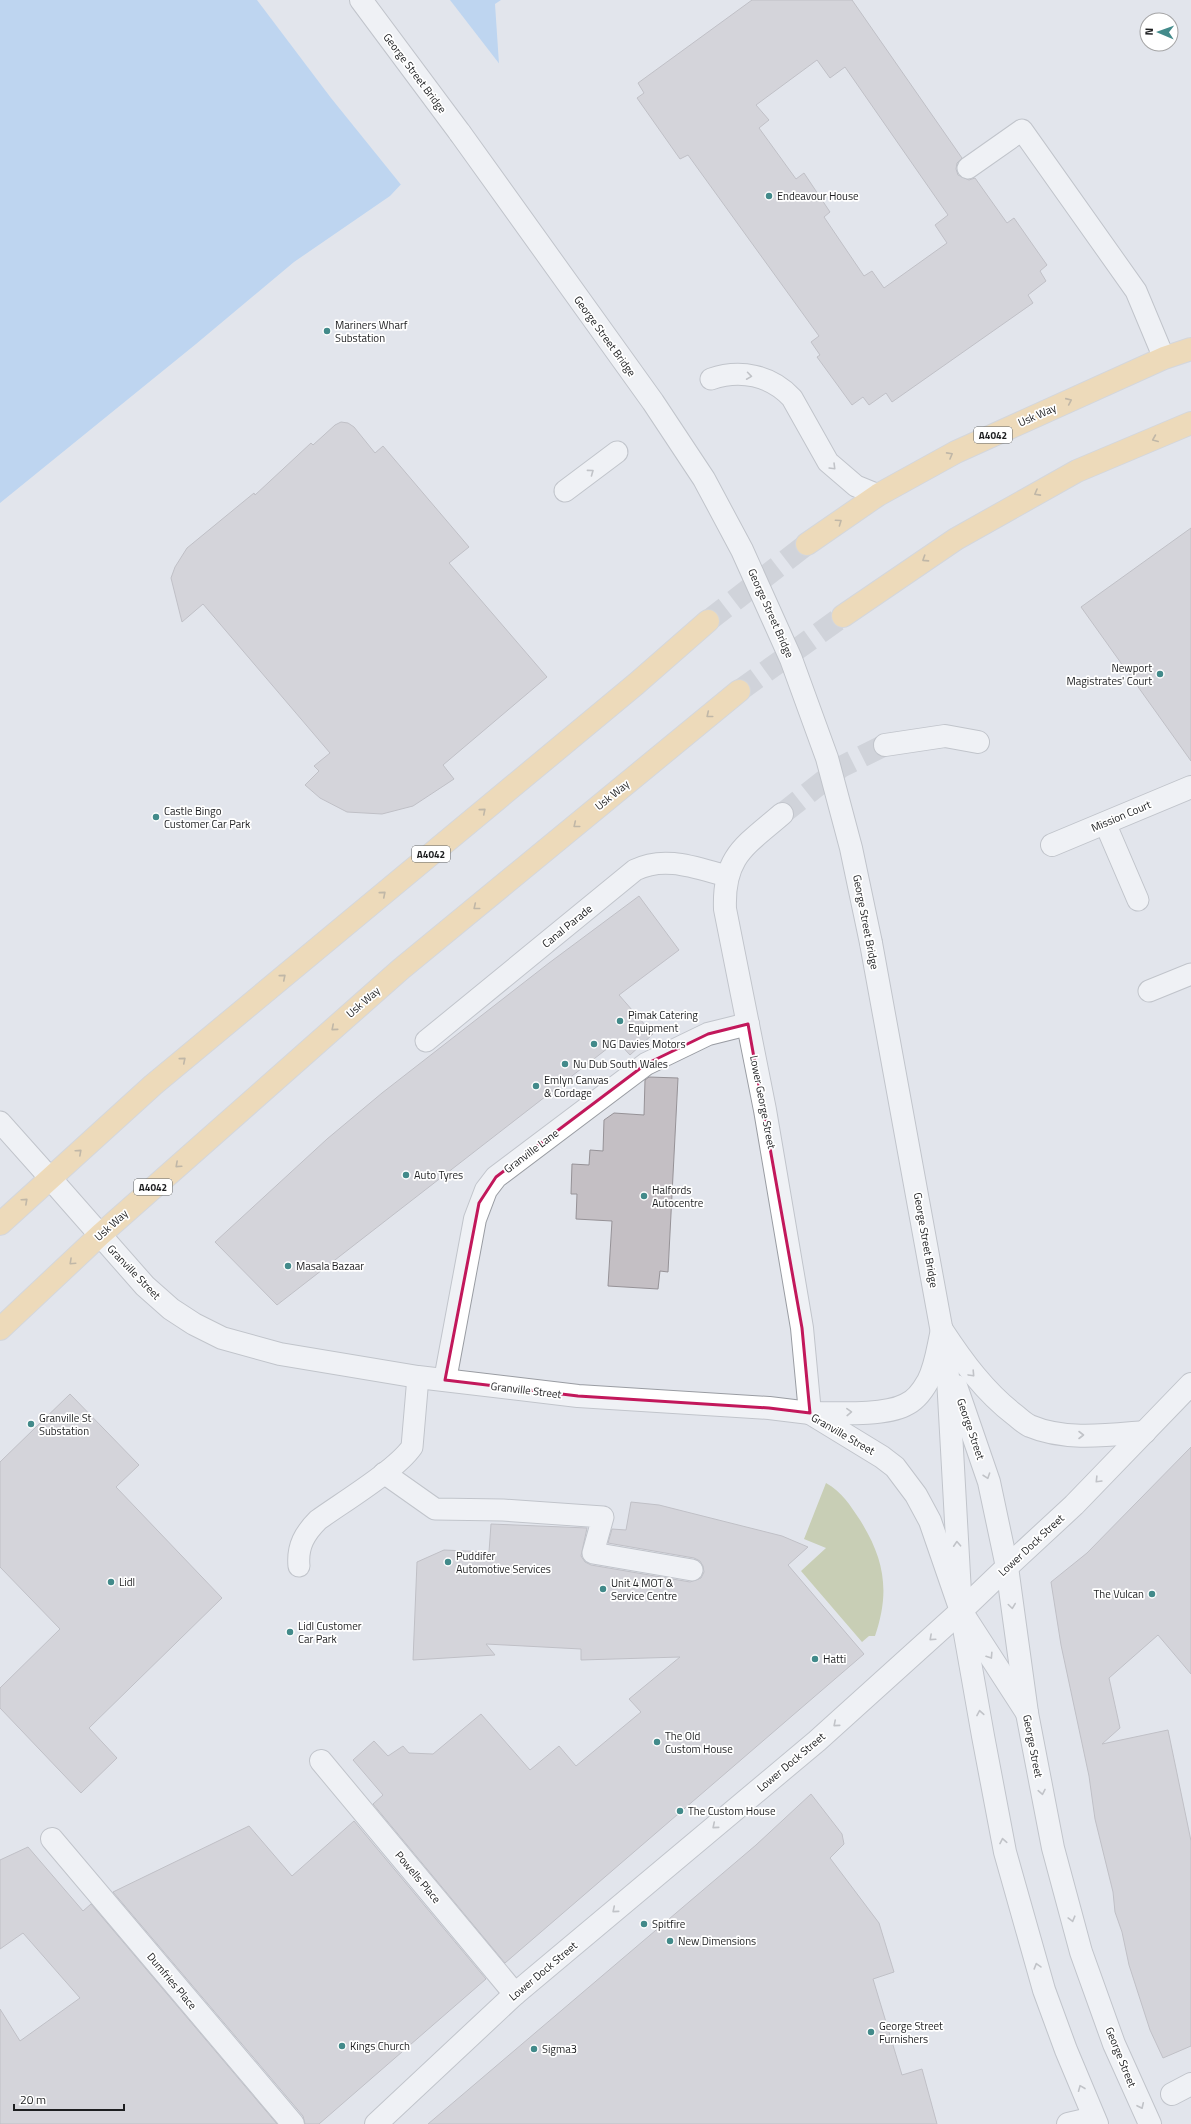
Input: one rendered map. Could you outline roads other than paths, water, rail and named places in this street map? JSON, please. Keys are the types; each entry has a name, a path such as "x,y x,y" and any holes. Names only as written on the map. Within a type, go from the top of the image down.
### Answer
{"main road":[{"name":"Usk Way","path":"807,544 878,495 956,452 1164,358 1191,349"},
{"path":"843,616 956,539 1077,471 1191,424"},
{"name":"A4042","path":"0,1224 153,1085 636,684 708,621"},
{"name":"Usk Way","path":"0,1329 100,1235 401,968 739,691"}],"street":[{"name":"George Street Bridge","path":"361,0 460,134 653,402 704,479 742,550 791,659 827,758 851,848 871,943 942,1330"},
{"path":"884,745 945,736 978,742"},
{"name":"Mission Court","path":"1052,846 1106,823 1189,793"},
{"name":"Lower George Street","path":"782,814 744,847 734,860 727,876 724,892 725,909 766,1110 802,1328 810,1413"},
{"name":"Granville Lane","path":"445,1380 475,1219 486,1190 496,1177 646,1064 708,1034 748,1024"},
{"name":"Granville Street","path":"50,1178 145,1286 171,1309 194,1324 222,1338 280,1354 418,1377 578,1396 769,1408 810,1413 882,1457 895,1467 916,1495 930,1521 961,1611"},
{"path":"810,1413 867,1412 888,1410 906,1405 922,1390 929,1380 942,1330"},
{"path":"942,1330 967,1368 1001,1405 1029,1426 1064,1434 1107,1435 1145,1432"},
{"name":"George Street","path":"942,1330 947,1360 961,1611 1005,1852 1044,1990 1095,2121"},
{"name":"George Street","path":"947,1360 989,1482 1007,1567 1027,1713 1053,1848 1081,1952 1114,2044 1150,2124"},
{"name":"Lower Dock Street","path":"376,2124 515,1994 817,1741 961,1611 1074,1505 1191,1384"},
{"path":"961,1611 1027,1713"},
{"name":"Powells Place","path":"321,1761 515,1994"},
{"name":"Dumfries Place","path":"52,1839 293,2124"},
{"path":"1172,2094 1191,2084"},
{"path":"1068,2124 1095,2121"}],"lane":[{"path":"968,168 1022,130 1136,292 1164,358"},
{"path":"711,379 733,374 750,375 773,382 792,398 828,462 856,486 878,495"},
{"path":"565,491 617,452"},
{"path":"1106,823 1138,900"},
{"name":"Canal Parade","path":"426,1041 634,870 644,866 667,862 727,876"},
{"path":"1149,991 1191,974"},
{"path":"0,1122 50,1178"},
{"path":"299,1566 298,1558 301,1541 312,1526 408,1454 412,1447 418,1377"},
{"path":"384,1473 435,1509 503,1510 603,1516 593,1554 692,1570"}],"water":[{"path":"0,0 501,0 495,4 500,79 390,196 294,262 196,344 0,503"}],"tunnel":[{"path":"708,621 807,544"},
{"path":"739,691 843,616"},
{"path":"782,814 841,767 885,745"}],"place":[{"name":"Endeavour House","path":"769,196"},
{"name":"Mariners Wharf Substation","path":"327,331"},
{"name":"Newport Magistrates' Court","path":"1160,674"},
{"name":"Castle Bingo Customer Car Park","path":"156,817"},
{"name":"Pimak Catering Equipment","path":"620,1021"},
{"name":"NG Davies Motors","path":"594,1044"},
{"name":"Nu Dub South Wales","path":"565,1064"},
{"name":"Emlyn Canvas & Cordage","path":"536,1086"},
{"name":"Auto Tyres","path":"406,1175"},
{"name":"Halfords Autocentre","path":"644,1196"},
{"name":"Masala Bazaar","path":"288,1266"},
{"name":"Granville St Substation","path":"31,1424"},
{"name":"Puddifer Automotive Services","path":"448,1562"},
{"name":"Lidl","path":"111,1582"},
{"name":"Unit 4 MOT & Service Centre","path":"603,1589"},
{"name":"The Vulcan","path":"1152,1594"},
{"name":"Lidl Customer Car Park","path":"290,1632"},
{"name":"Hatti","path":"815,1659"},
{"name":"The Old Custom House","path":"657,1742"},
{"name":"The Custom House","path":"680,1811"},
{"name":"Spitfire","path":"644,1924"},
{"name":"New Dimensions","path":"670,1941"},
{"name":"George Street Furnishers","path":"871,2032"},
{"name":"Kings Church","path":"342,2046"},
{"name":"Sigma3","path":"534,2049"}]}
